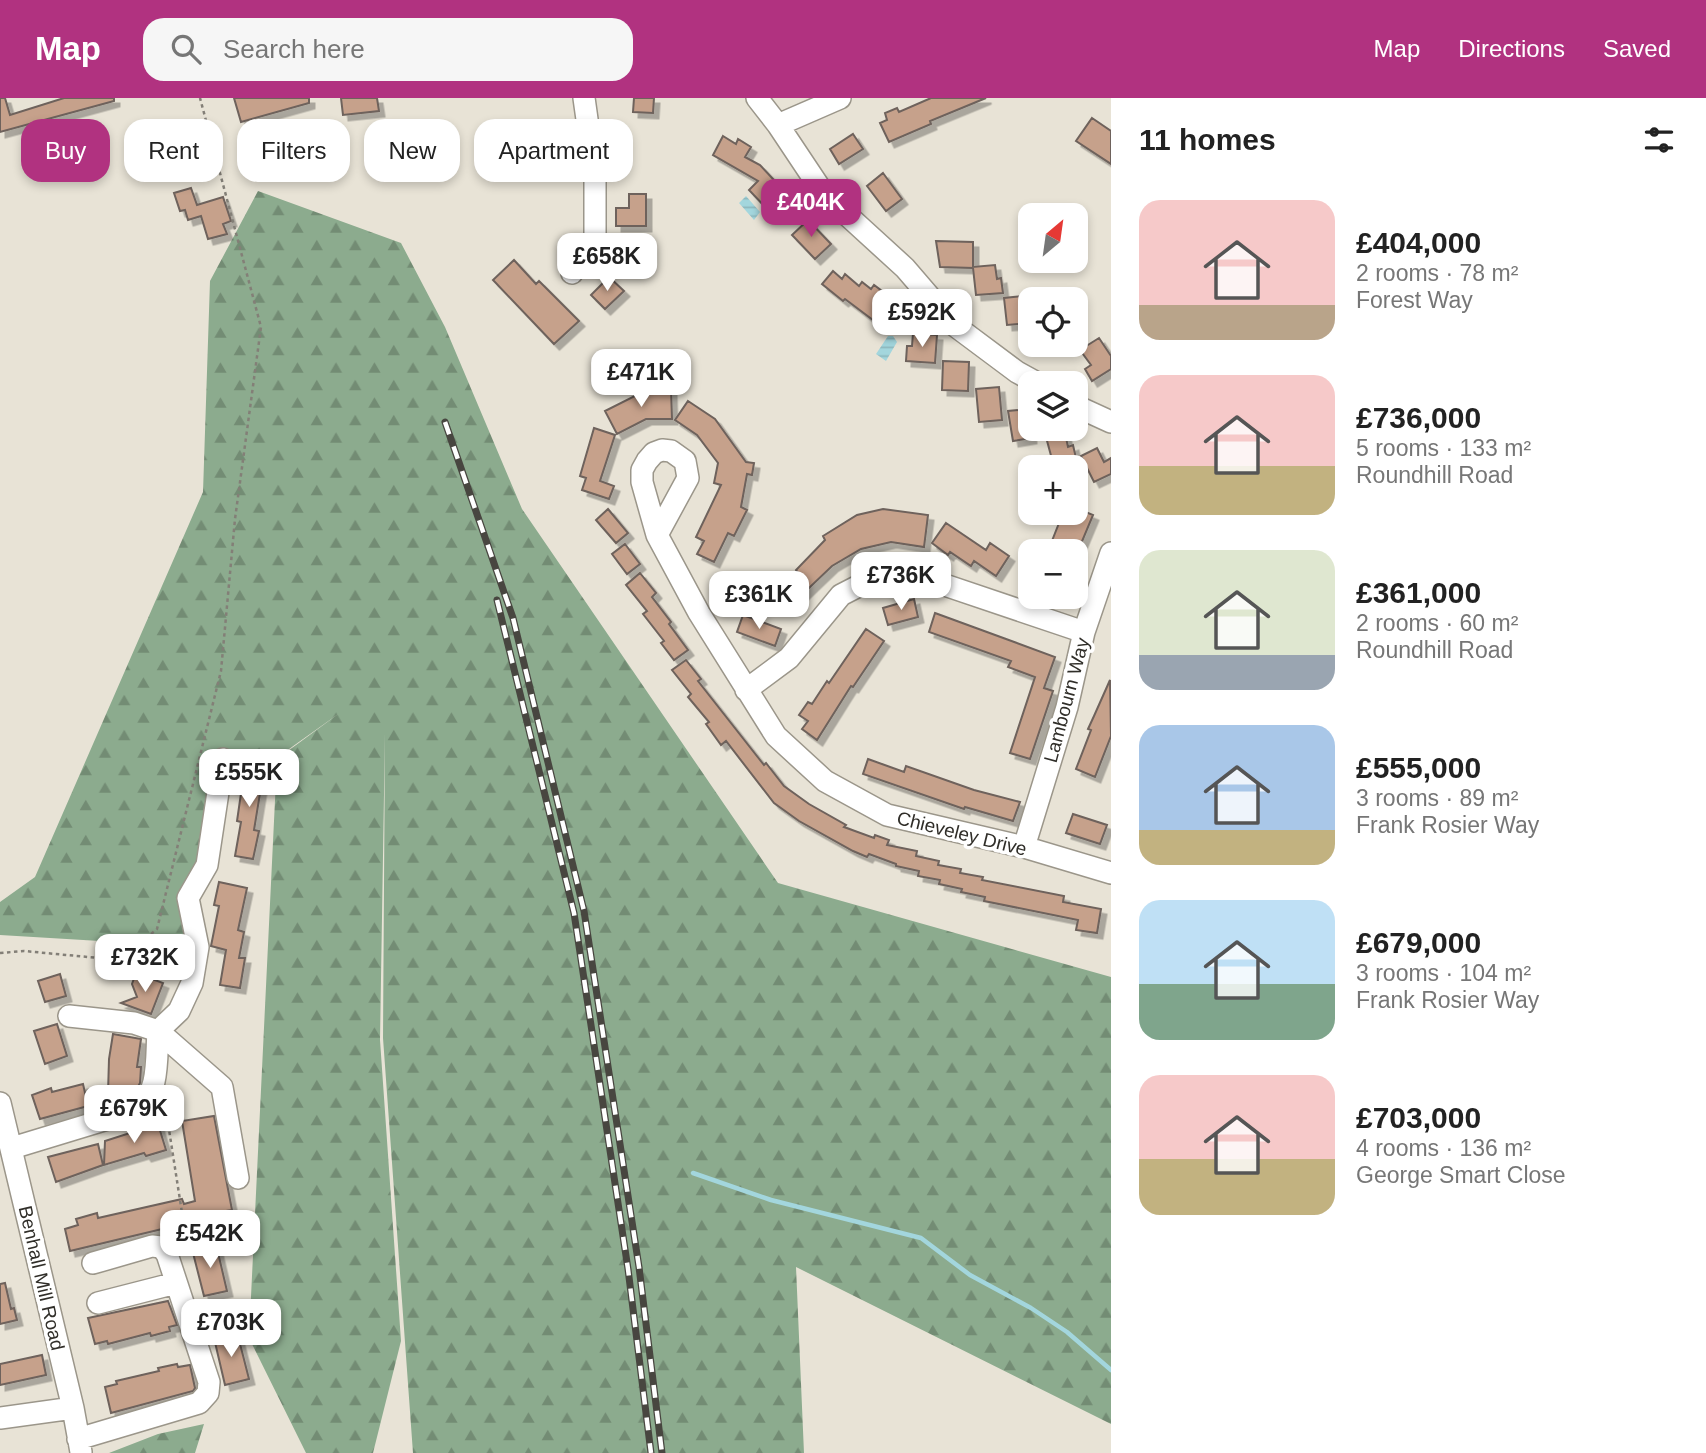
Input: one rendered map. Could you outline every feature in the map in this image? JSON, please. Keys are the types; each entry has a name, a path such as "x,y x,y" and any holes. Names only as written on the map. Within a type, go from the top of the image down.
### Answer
{"street":[{"path":"572,273 595,238 595,176 584,98"},
{"path":"757,98 824,194 905,268 954,324 1018,373"},
{"path":"778,125 840,98"},
{"path":"1088,412 1111,422"},
{"name":"Chieveley Drive","path":"657,535 698,613 776,736 825,781 887,815 1024,848 1111,873"},
{"name":"Lambourn Way","path":"1024,848 1067,707 1084,632 1111,553"},
{"path":"746,690 789,658 841,595 876,577 918,576 1084,632"},
{"path":"12,1148 137,1110 148,1102 153,1087 158,1031 179,1012 192,983 198,947 188,898 216,867 223,759"},
{"path":"69,1016 134,1023 158,1031 222,1087 238,1178"},
{"name":"Benhall Mill Road","path":"0,1103 73,1408 79,1446"},
{"path":"79,1446 199,1403 208,1393 209,1382 167,1254 161,1247 152,1246 93,1263"},
{"path":"98,1303 176,1283"},
{"path":"0,1418 73,1408"}],"path":[{"path":"0,953 24,951 120,960 157,929 221,671 235,519 261,327 200,98"},
{"path":"153,1087 165,1103 186,1232 167,1254"}],"green space":[{"path":"258,191 401,243 445,327 522,509 778,883 1111,977 1111,1424 796,1267 804,1453 413,1453 383,1038 385,733 380,1040 401,1341 373,1453 306,1453 249,1338 277,759 341,712 275,759 219,749 183,946 0,935 0,902 35,877 203,492 210,281"},
{"path":"204,1424 195,1453 109,1453 158,1434"}],"water":[{"path":"746,196 760,212 754,220 739,203"},
{"path":"888,336 893,336 897,342 886,361 876,354"}],"building":[{"path":"0,98 5,98 10,115 64,98 114,98 114,101 48,119 21,119 21,126 0,132"},
{"path":"234,98 309,98 309,103 252,119 240,119"},
{"path":"341,98 377,98 379,111 343,115"},
{"path":"634,98 654,98 653,113 633,112"},
{"path":"931,98 986,98 930,121 931,124 889,142 880,123 887,120 885,113 897,108 899,112"},
{"path":"1092,118 1111,131 1111,164 1076,141"},
{"path":"853,134 863,149 839,164 830,149"},
{"path":"723,136 736,144 738,139 751,147 745,157 760,165 787,194 769,211 749,190 758,181 713,155"},
{"path":"883,173 902,199 886,211 867,186"},
{"path":"191,188 197,205 223,197 231,221 223,224 227,234 208,239 201,216 188,220 185,210 180,211 174,193"},
{"path":"629,194 646,194 646,226 616,226 616,208 629,208"},
{"path":"808,220 831,244 815,259 792,235"},
{"path":"936,241 973,242 973,267 995,265 997,279 1001,278 1003,293 976,295 973,268 940,267"},
{"path":"514,260 536,284 539,281 579,321 554,344 493,280"},
{"path":"833,271 842,279 845,274 859,286 862,282 871,289 874,285 894,300 881,318 877,315 873,320 822,284"},
{"path":"609,277 624,291 605,309 591,295"},
{"path":"1018,296 1018,324 1007,325 1004,298"},
{"path":"913,333 937,335 935,363 906,361 907,346 912,346"},
{"path":"1099,338 1111,356 1111,369 1092,381 1085,369 1091,365 1085,357 1088,357 1088,345"},
{"path":"943,361 969,362 968,391 942,390"},
{"path":"999,387 1002,420 979,422 976,389"},
{"path":"671,389 672,419 646,419 617,434 605,411 643,390"},
{"path":"688,401 715,419 746,462 754,463 752,475 747,474 741,507 747,510 734,536 728,533 714,562 697,554 704,541 696,537 721,485 714,483 718,463 697,435 675,420"},
{"path":"1018,410 1018,440 1013,441 1008,411"},
{"path":"594,428 615,435 600,481 614,486 609,499 582,490 586,478 580,476"},
{"path":"1047,441 1067,441 1068,447 1073,445 1075,455 1051,455"},
{"path":"1097,448 1104,462 1111,458 1111,474 1094,482 1088,470 1088,455 1083,455"},
{"path":"608,509 628,533 616,543 596,520"},
{"path":"883,509 928,515 924,547 891,542 861,549 832,566 788,608 777,596 799,574 796,570 825,540 823,536 857,515"},
{"path":"1088,513 1093,515 1083,539 1053,539 1058,525 1088,525"},
{"path":"946,523 986,550 990,543 1009,556 996,576 974,561 971,566 950,552 948,555 932,543"},
{"path":"625,544 640,564 627,574 612,554"},
{"path":"640,573 656,593 652,597 688,650 674,660 661,643 664,641 643,614 647,611 626,585"},
{"path":"914,599 918,617 888,625 883,608"},
{"path":"935,613 1055,657 1044,688 1053,691 1030,759 1010,753 1035,677 1008,667 1011,661 929,632"},
{"path":"743,615 781,629 775,646 737,632"},
{"path":"866,629 884,641 853,687 851,686 817,740 802,729 808,721 799,715 808,702 812,704 827,681 829,683"},
{"path":"686,660 701,679 698,681 764,765 766,763 784,786 809,804 846,825 844,827 874,838 875,835 889,840 887,845 917,851 916,856 939,861 938,865 961,869 960,873 1064,896 1063,902 1101,909 1097,933 1076,930 1078,920 984,901 985,897 939,884 940,880 918,876 919,871 853,851 799,821 774,803 726,741 721,745 706,724 709,722 688,697 691,694 672,670"},
{"path":"1110,680 1111,736 1095,777 1076,769 1091,730 1088,729"},
{"path":"246,759 265,763 254,830 259,831 253,859 235,856 241,822 237,821"},
{"path":"868,759 904,772 906,766 974,790 1020,802 1013,821 965,807 964,809 863,774"},
{"path":"1073,814 1107,825 1100,844 1066,833"},
{"path":"219,882 247,888 238,930 244,932 239,958 245,958 240,988 220,985 226,950 211,946 219,906 214,905"},
{"path":"136,973 163,983 151,1014 121,1003 137,997 132,984"},
{"path":"60,974 66,996 45,1002 38,981"},
{"path":"57,1024 67,1056 45,1064 34,1031"},
{"path":"113,1034 141,1039 137,1067 141,1067 140,1083 134,1094 108,1093"},
{"path":"83,1084 88,1106 40,1119 32,1095 51,1088 52,1092"},
{"path":"214,1116 232,1210 178,1219 179,1225 70,1251 65,1229 78,1225 76,1219 97,1213 98,1218 182,1199 184,1204 195,1201 182,1121"},
{"path":"158,1124 166,1150 146,1156 144,1153 104,1165 105,1141"},
{"path":"98,1144 103,1165 56,1182 48,1157"},
{"path":"216,1244 227,1291 204,1296 192,1249"},
{"path":"5,1283 11,1309 14,1308 17,1320 0,1324 0,1284"},
{"path":"168,1301 177,1325 169,1327 170,1331 151,1336 150,1333 108,1344 107,1341 95,1344 88,1318"},
{"path":"237,1332 249,1379 225,1385 214,1338"},
{"path":"42,1355 46,1375 0,1385 0,1364"},
{"path":"177,1364 178,1367 190,1365 195,1388 193,1391 111,1413 105,1387 117,1384 116,1381"}],"waterway":[{"path":"693,1173 771,1200 921,1238 970,1275 1031,1308 1067,1332 1111,1370"}],"railway":[{"path":"445,422 513,618 584,911 639,1267 662,1453"},
{"path":"497,600 574,913 628,1269 651,1453"}]}
